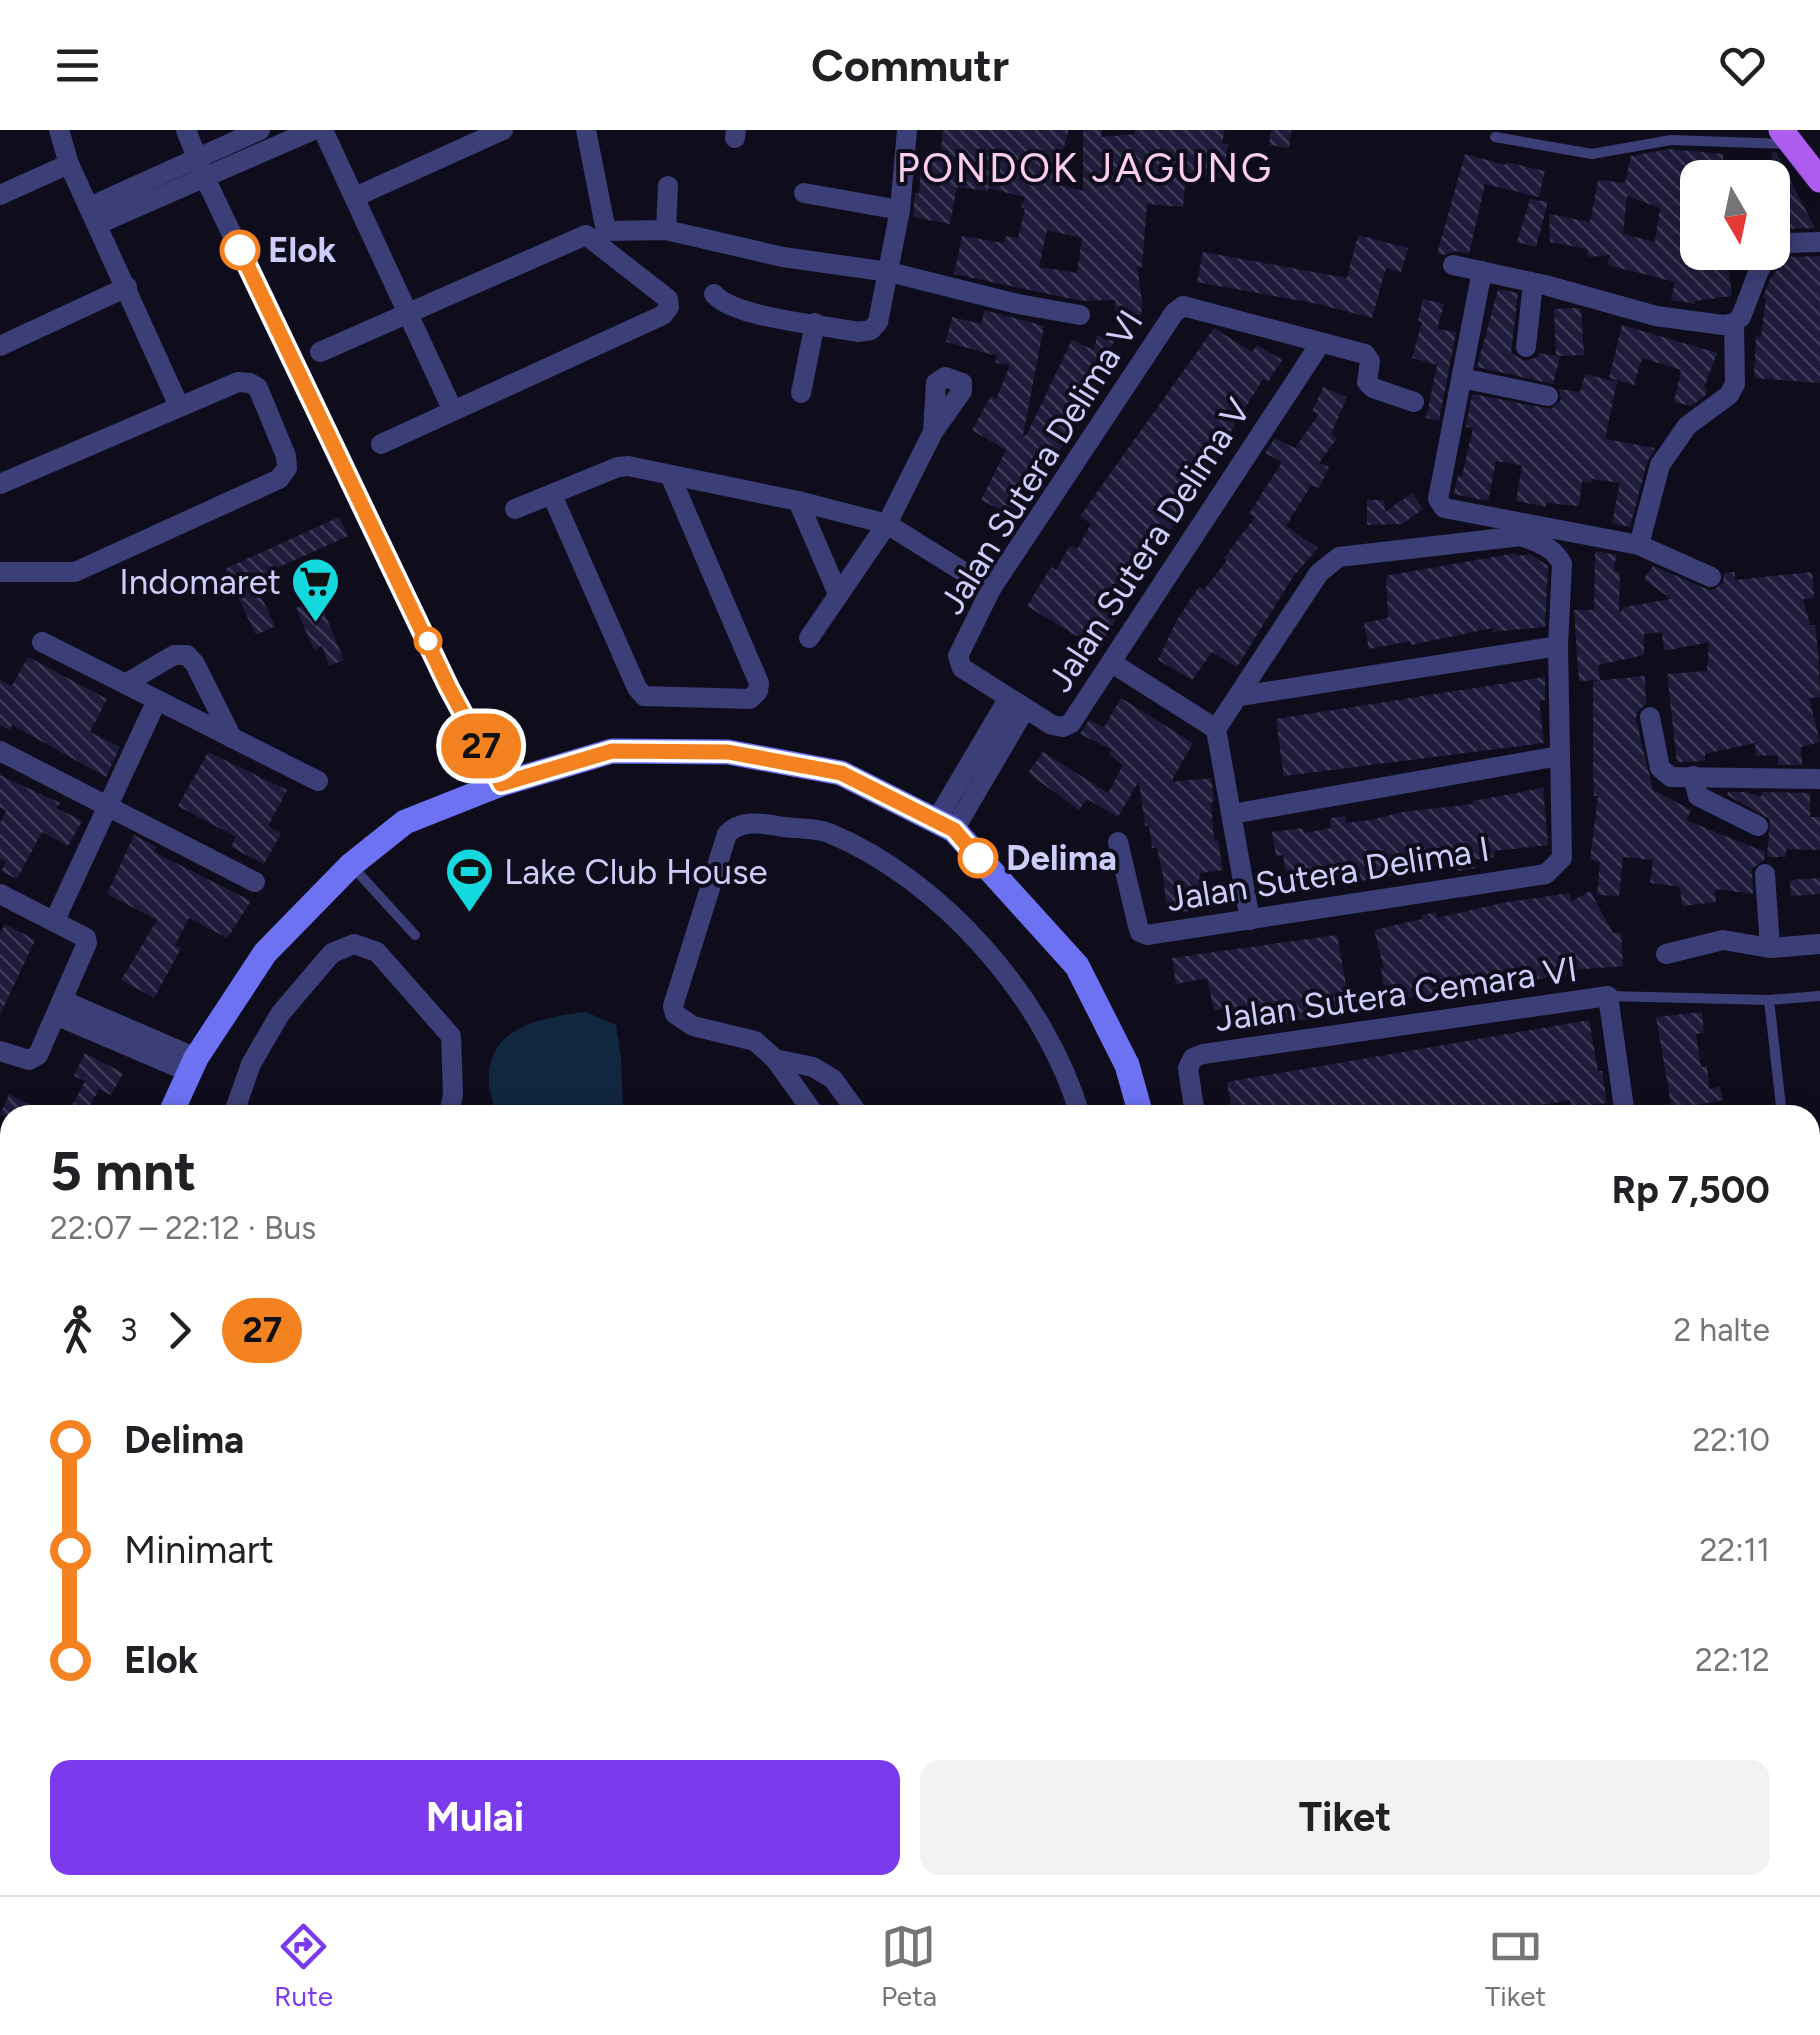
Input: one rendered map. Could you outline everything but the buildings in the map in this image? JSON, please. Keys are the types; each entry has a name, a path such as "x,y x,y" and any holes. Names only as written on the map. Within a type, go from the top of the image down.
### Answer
{"main road":[{"path":"1787,137 1820,180"}],"street":[{"path":"59,130 69,164 179,406"},
{"path":"186,130 205,178 449,688 501,784"},
{"path":"94,215 197,158 260,130"},
{"path":"94,215 205,178 312,130"},
{"path":"323,130 453,412"},
{"path":"354,198 503,130"},
{"path":"586,130 606,231 666,230 783,257 889,272 1080,315"},
{"path":"714,294 720,302 748,311 858,332 872,330 878,322 900,210 907,130"},
{"path":"0,195 69,164"},
{"path":"666,230 668,186"},
{"path":"804,193 900,210"},
{"path":"320,352 586,235 668,298 670,307 663,315 381,444"},
{"path":"1790,243 1820,242"},
{"path":"1452,265 1533,282 1656,316 1723,325 1742,318 1759,270"},
{"path":"1482,271 1438,499 1444,508 1639,545 1711,577"},
{"path":"1526,347 1533,282"},
{"path":"0,346 127,287"},
{"name":"Jalan Sutera Delima VI","path":"1017,704 958,662 958,656 991,589 1174,313 1183,306 1364,354 1370,362 1367,382 1373,388 1414,402"},
{"path":"801,394 815,323"},
{"path":"1639,545 1660,465 1687,426 1729,395 1735,384 1734,324"},
{"name":"Jalan Sutera Delima V","path":"1017,704 1052,725 1063,727 1071,723 1320,344"},
{"path":"1462,378 1548,396"},
{"path":"0,484 238,382 250,382 258,388 286,456 287,468 279,479 75,572 0,572"},
{"path":"810,638 887,524 933,432"},
{"path":"515,509 618,467 670,475 887,524 991,589"},
{"path":"552,495 637,688 644,696 750,698 758,691 759,683 670,475"},
{"path":"798,501 838,594"},
{"path":"1232,814 1559,756 1562,564 1557,553 1521,536 1339,557 1319,573 1216,729 1250,920"},
{"path":"42,642 318,781"},
{"path":"1240,696 1558,646"},
{"path":"125,684 174,655 187,656 232,738"},
{"path":"1112,663 1216,729"},
{"path":"54,920 157,700"},
{"path":"945,826 1017,704"},
{"path":"1650,717 1660,768 1671,777 1820,779"},
{"path":"0,751 255,882"},
{"path":"174,1105 192,1065 265,953 351,865 406,822 501,784 612,751 728,752 841,773 945,826 1077,966 1127,1064 1138,1105"},
{"name":"Jalan Sutera Delima I","path":"1118,842 1140,932 1147,935 1546,874 1562,858 1559,756"},
{"path":"1693,776 1698,796 1758,826"},
{"path":"809,1105 775,1058 754,1042 693,1026 676,1014 673,1006 728,834 750,822 827,832 907,877 980,944 1039,1019 1077,1105"},
{"path":"1766,874 1770,948"},
{"path":"0,894 86,938 87,943 61,1008 34,1060 0,1051"},
{"path":"1666,954 1723,940 1770,948 1820,944"},
{"path":"236,1105 251,1064 280,1014 332,952 354,944 377,952 451,1036 451,1105"},
{"path":"1608,996 1624,1105"},
{"name":"Jalan Sutera Cemara VI","path":"1194,1105 1188,1068 1193,1058 1608,996"},
{"path":"61,1008 192,1065"},
{"path":"775,1058 813,1067 833,1079 852,1105"}],"lane":[{"path":"1495,137 1592,154 1671,140 1787,137"},
{"path":"351,865 415,935"},
{"path":"1608,996 1769,1000 1820,996"},
{"path":"1769,1000 1781,1105"}],"water":[{"path":"586,1012 616,1025 623,1105 494,1105 490,1065 496,1049 520,1029 552,1017"}],"bus line":[{"name":"27","path":"240,250 449,688 501,784 612,751 728,752 841,773 954,830 978,858"}],"place":[{"name":"Elok","path":"240,250"},
{"name":"Indomaret","path":"316,624"},
{"name":"Delima","path":"978,858"},
{"name":"Lake Club House","path":"469,914"}],"district":[{"name":"PONDOK JAGUNG","path":"1085,168"}]}
